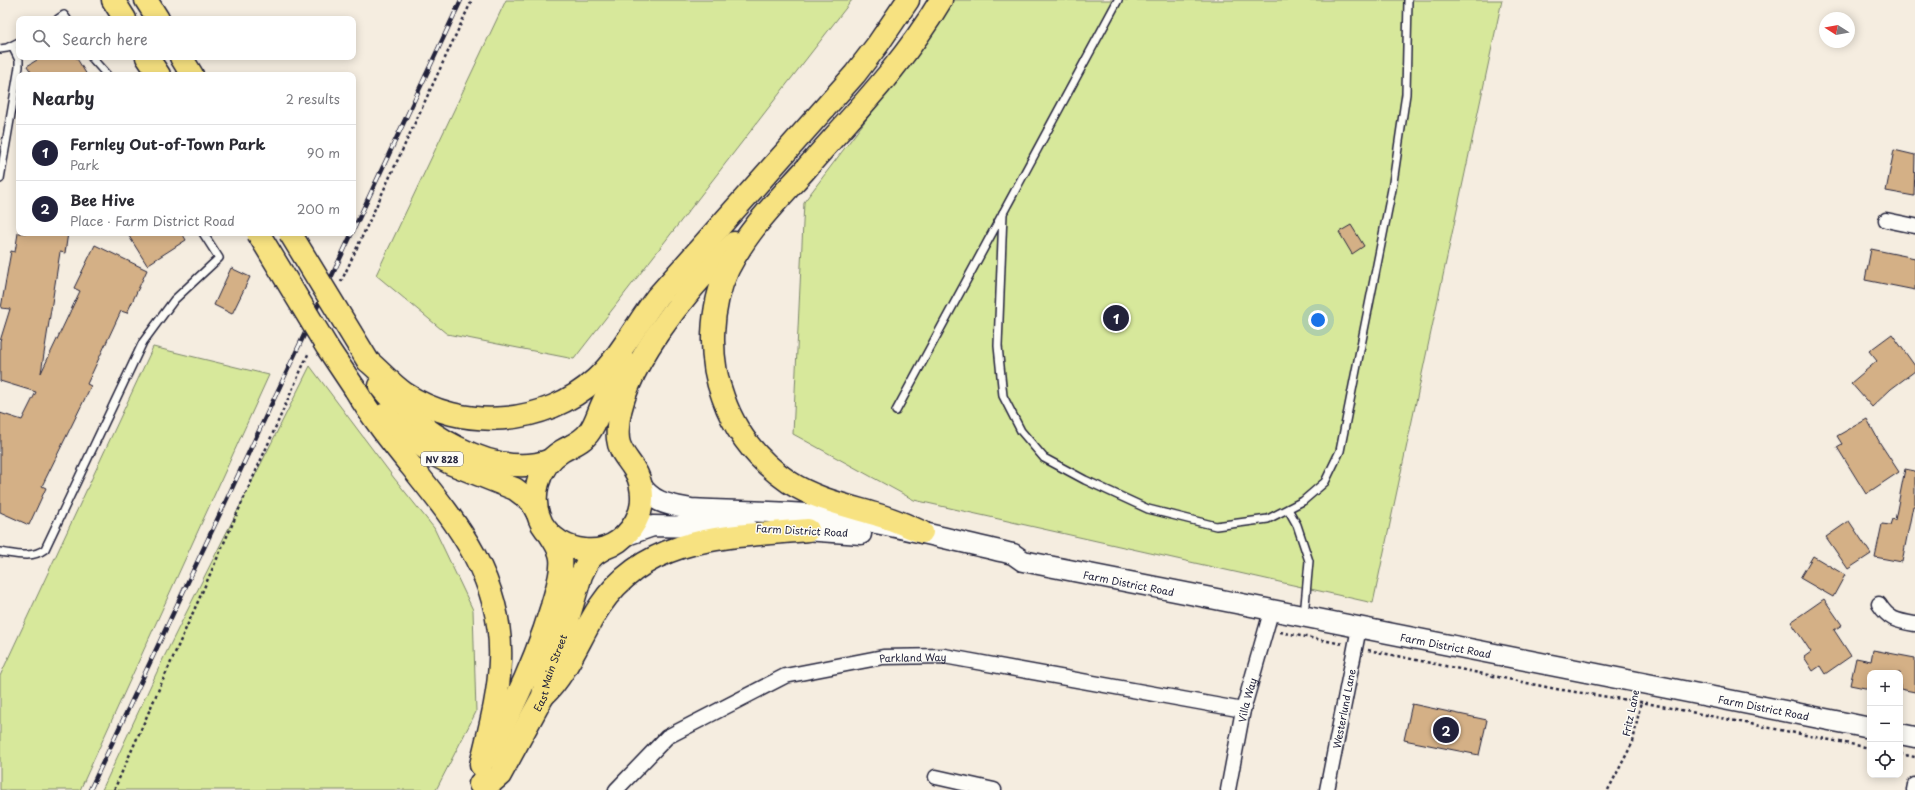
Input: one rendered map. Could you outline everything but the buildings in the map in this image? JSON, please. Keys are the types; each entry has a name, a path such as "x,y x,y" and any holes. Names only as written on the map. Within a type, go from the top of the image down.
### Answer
{"main road":[{"path":"113,0 123,16"},
{"path":"146,0 156,16"},
{"path":"368,361 404,393 428,405 460,416 495,419 518,417 542,411 581,391 596,379 628,340 638,323 657,297 855,74 878,44 908,0"},
{"path":"626,459 615,451 602,445 588,444 574,446 562,451 551,460 542,471 537,484 535,498 537,512 543,525 551,536 562,544 575,549 589,551 603,549 616,543 627,535 635,524 640,510 642,497 640,483 635,470 626,459 620,448 618,440 620,412 626,394 646,351 666,321 688,294 732,246 752,229 889,74 912,45 941,0"},
{"path":"150,60 157,72"},
{"path":"183,60 190,72"},
{"path":"752,229 728,269 718,298 713,331 718,386 728,411 741,436 771,468 790,482 813,494 887,518 922,532"},
{"path":"260,236 369,413 464,535 478,559 487,581 495,605 500,660 496,696 479,780"},
{"path":"292,236 368,361 380,387 392,400 421,425 439,438 466,451 500,463 529,466 551,460"},
{"path":"574,446 590,432 619,367 628,340"},
{"name":"NV 828","path":"355,389 406,434 428,451 452,464 515,490 531,502 537,512"},
{"name":"Farm District Road","path":"640,483 645,492 652,497 674,506 696,509 855,519 922,532 1013,554 1023,561 1268,620 1304,618 1357,638 1645,682 1867,727"},
{"name":"Farm District Road","path":"627,535 653,526 808,530 864,534 1011,564 1017,564 1023,561"},
{"path":"543,696 551,688 562,671 600,605 624,579 648,561 677,548 709,539 808,530"},
{"name":"East Main Street","path":"551,536 559,550 561,560 558,581 546,624 523,686 479,780 493,781 500,775 543,696 546,678 565,629 581,575 588,561 603,549"},
{"path":"1903,734 1915,736"}],"street":[{"path":"1886,220 1915,226"},
{"path":"1879,604 1885,614 1896,620 1915,624"},
{"name":"Villa Way","path":"1228,790 1243,710 1268,620"},
{"name":"Westerlund Lane","path":"1327,790 1357,638"},
{"name":"Parkland Way","path":"616,790 667,737 786,676 883,657 944,656 1243,710"},
{"path":"936,778 994,790"},
{"path":"1914,790 1915,785"}],"lane":[{"path":"896,411 1118,0"},
{"path":"1003,213 998,346 1003,396 1022,431 1044,458 1085,480 1148,509 1216,526 1268,519 1288,509 1303,501 1325,482 1340,451 1392,189 1406,94 1408,0"},
{"path":"0,49 16,44"},
{"path":"12,46 16,54"},
{"path":"18,72 19,60"},
{"path":"94,60 104,72"},
{"path":"0,179 16,85"},
{"path":"0,552 27,555 40,553 45,549 143,342 174,300 219,258 205,236"},
{"path":"1288,509 1297,525 1309,561 1304,618"}],"path":[{"path":"338,289 472,0"},
{"path":"114,790 312,346"},
{"path":"1268,620 1357,638 1556,690 1641,702 1867,747"},
{"name":"Fritz Lane","path":"1608,790 1633,742 1645,682"},
{"path":"1903,755 1915,757"}],"green space":[{"path":"506,0 852,0 574,359 447,334 376,275"},
{"path":"951,0 1502,0 1373,603 914,500 793,434 804,202 915,55"},
{"path":"153,347 269,375 80,790 0,790 0,676"},
{"path":"310,366 394,478 434,528 473,610 476,712 436,790 102,790 163,659"}],"railway":[{"path":"356,225 461,0"},
{"path":"90,790 351,236"}],"place":[{"name":"Fernley Out-of-Town Park","path":"1116,318"},
{"name":"Bee Hive","path":"1446,730"}]}
